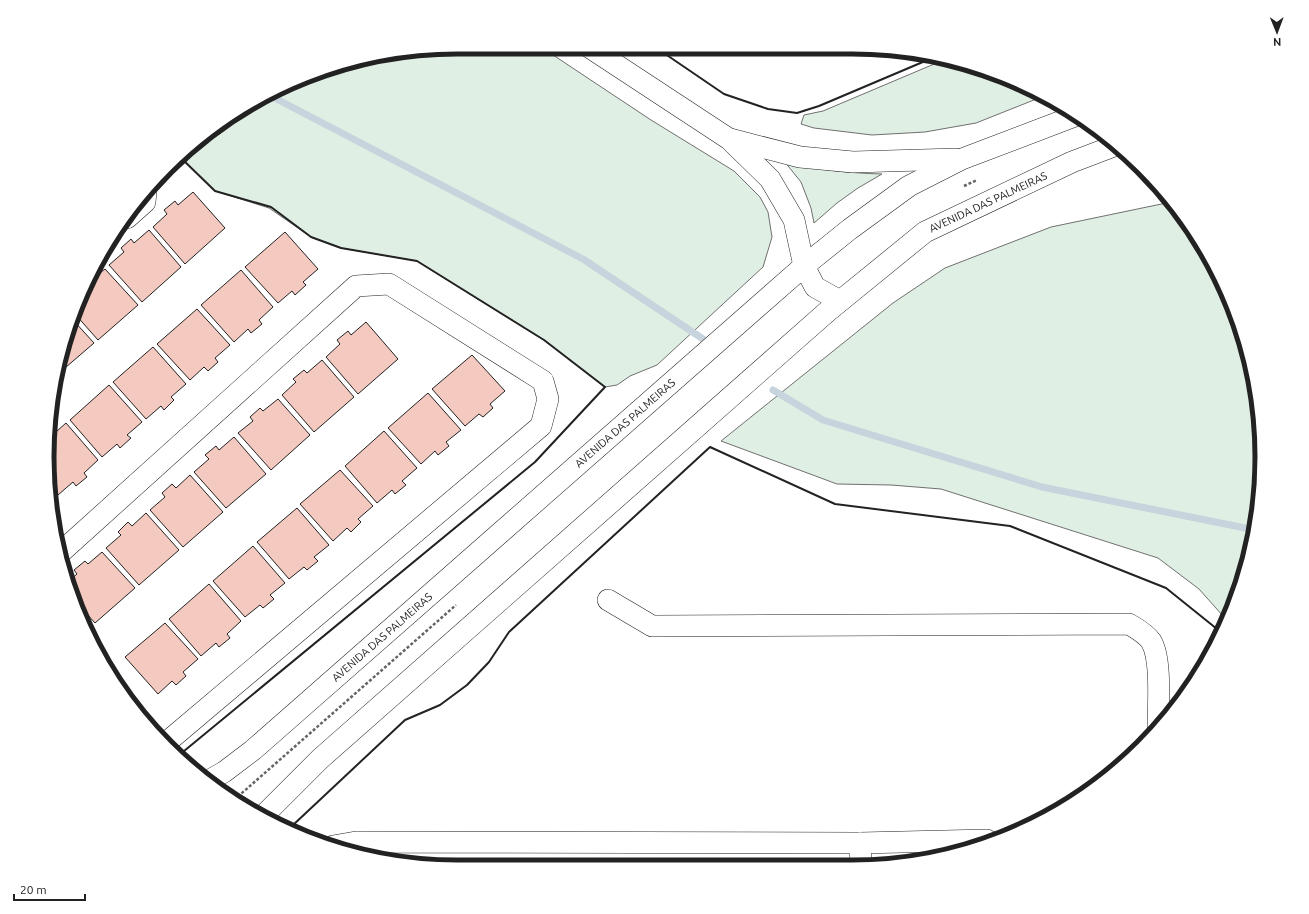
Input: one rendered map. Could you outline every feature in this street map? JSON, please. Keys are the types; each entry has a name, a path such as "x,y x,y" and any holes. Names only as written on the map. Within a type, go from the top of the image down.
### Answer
{"street":[{"path":"600,54 729,139 770,179 794,220 804,266 815,287 840,302"},
{"name":"AVENIDA DAS PALMEIRAS","path":"213,778 224,772 253,750 804,266 850,229 909,186 962,159 1070,118"},
{"path":"729,139 800,157 853,162 962,159"},
{"name":"AVENIDA DAS PALMEIRAS","path":"267,812 320,759 840,302 924,232 1072,162 1110,148"},
{"path":"65,548 356,286 389,284 543,382 548,399 541,426 170,740"},
{"path":"608,600 652,626 1129,624 1142,631 1151,642 1155,651 1158,665 1158,719"},
{"path":"345,844 356,842 860,843 977,840"},
{"path":"860,843 860,860"}],"green space":[{"path":"457,54 552,54 651,120 734,171 760,197 768,212 772,237 763,267 657,365 630,376 617,385 605,387 544,340 417,261 341,248 311,237 269,208 215,191 184,161 212,137 255,108 327,75 404,57"},
{"path":"936,63 982,75 1036,99 976,123 925,132 872,135 814,128 801,124 804,115 823,111"},
{"path":"784,161 808,167 857,173 882,174 858,188 837,203 814,223 811,208 801,182"},
{"path":"1165,203 1187,233 1201,256 1224,303 1234,327 1247,378 1252,404 1255,457 1252,510 1247,536 1234,587 1222,615 1199,589 1158,558 941,489 891,485 837,484 721,441 893,303 945,268 1051,227"}],"building":[{"path":"193,192 225,228 185,264 153,227 167,214 164,210 175,201 178,205"},
{"path":"149,230 181,267 142,302 109,265 124,252 121,248 131,239 134,243"},
{"path":"285,232 318,269 303,282 306,285 295,295 292,291 278,303 245,267"},
{"path":"105,269 138,305 98,340 79,318 98,274"},
{"path":"241,270 273,307 259,320 262,324 251,333 248,329 234,342 201,305"},
{"path":"197,309 230,345 215,358 218,362 208,371 204,367 190,380 157,344"},
{"path":"366,322 398,359 358,394 326,357 340,344 337,340 348,331 351,335"},
{"path":"76,324 94,343 64,369"},
{"path":"153,347 186,384 171,397 174,400 164,410 161,406 146,419 113,382"},
{"path":"472,355 505,391 490,404 493,408 483,417 479,414 465,426 432,389"},
{"path":"322,360 354,397 314,432 282,395 296,382 293,379 304,370 307,373"},
{"path":"109,385 142,422 127,435 131,438 120,448 117,444 102,457 70,420"},
{"path":"428,393 461,430 446,442 449,446 438,455 435,451 421,464 388,428"},
{"path":"278,399 310,435 271,470 238,433 253,421 250,417 260,408 263,411"},
{"path":"66,423 98,460 84,473 87,477 76,486 73,482 58,495 56,492 55,483 55,433"},
{"path":"384,431 417,468 402,481 406,485 395,494 392,490 377,503 345,466"},
{"path":"234,437 266,474 226,508 194,472 209,459 205,455 216,446 219,450"},
{"path":"340,470 373,506 358,519 361,522 351,532 347,528 333,541 300,504"},
{"path":"190,475 223,512 183,547 150,510 165,497 162,493 172,484 176,488"},
{"path":"297,508 329,545 314,557 318,561 307,570 304,567 289,579 257,542"},
{"path":"146,513 179,550 139,585 106,548 121,535 118,532 128,522 132,526"},
{"path":"253,546 285,583 270,595 274,599 263,608 260,605 245,617 213,581"},
{"path":"102,552 135,588 95,623 86,613 73,578 77,574 74,570 85,561 88,564"},
{"path":"209,584 241,621 227,634 230,638 219,647 216,643 201,656 169,619"},
{"path":"165,623 198,659 183,672 186,676 176,685 172,681 158,694 125,657"}],"waterway":[{"path":"275,98 583,259 703,339"},
{"path":"773,390 823,420 1042,487 1248,529"}],"wall":[{"path":"665,54 724,94 768,109 797,113 819,106 925,61"},
{"path":"183,752 535,462 605,387 544,340 417,261 341,248 311,237 271,207 215,191 184,161"},
{"path":"293,825 405,720 440,705 467,685 489,662 509,632 710,447 835,504 1010,526 1166,588 1216,628"}]}
